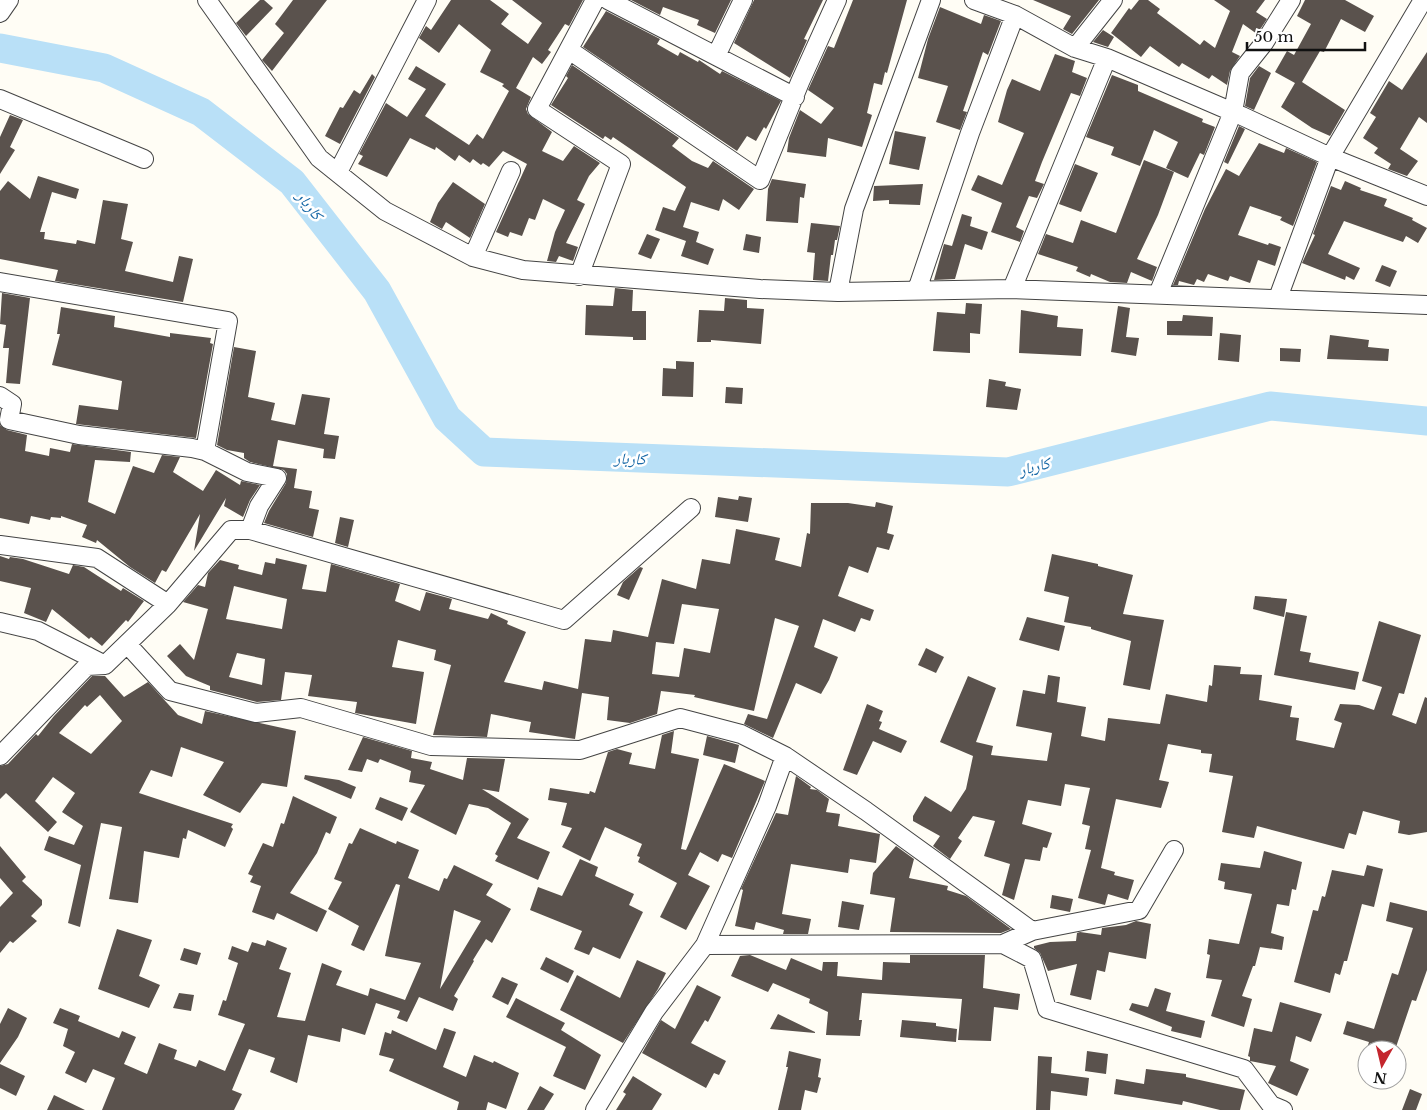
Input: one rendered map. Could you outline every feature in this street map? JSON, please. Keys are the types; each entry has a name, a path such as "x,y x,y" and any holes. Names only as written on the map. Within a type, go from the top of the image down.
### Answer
{"street":[{"path":"207,0 319,158 385,211 473,257 523,270 579,276 760,289 838,292 1012,289 1427,305"},
{"path":"338,172 427,0"},
{"path":"579,276 621,164 537,109 595,0"},
{"path":"608,0 795,97"},
{"path":"716,56 743,0"},
{"path":"569,50 760,180 837,0"},
{"path":"838,292 854,209 931,0"},
{"path":"974,0 1015,15 1075,48 1107,58 1233,112 1330,157 1427,196"},
{"path":"1075,48 1113,0"},
{"path":"1158,294 1233,112 1240,73 1264,43 1291,0"},
{"path":"1278,298 1330,157 1423,0"},
{"path":"917,290 970,133 1015,15"},
{"path":"1012,289 1107,58"},
{"path":"0,99 144,160"},
{"path":"473,257 511,171"},
{"path":"0,282 228,321 205,451"},
{"path":"0,396 12,404 9,420 79,435 205,451 247,472 277,478 259,506 250,530"},
{"path":"0,756 87,666 105,665 168,604 231,530 250,530 564,620 691,508"},
{"path":"0,545 97,558 168,604"},
{"path":"0,622 38,632 105,665"},
{"path":"127,644 170,691 256,713 301,708 431,746 580,750 680,718 741,734 785,756 866,811 1032,931"},
{"path":"595,1110 654,1012 705,944 767,806 785,756"},
{"path":"705,944 1003,944 1032,931 1139,910 1174,850"},
{"path":"1003,944 1032,959 1047,1008 1244,1069 1271,1105 1283,1110"}],"building":[{"path":"260,0 264,0 273,8 246,36 236,23"},
{"path":"293,0 327,0 272,71 262,60 284,33 275,24"},
{"path":"451,0 490,0 509,14 501,24 528,44 542,23 512,0 583,0 569,26 565,24 548,50 551,52 542,64 533,57 516,88 531,97 526,109 528,114 552,132 542,151 563,161 574,146 600,163 589,176 577,200 585,204 566,243 578,247 573,261 559,256 556,262 547,261 555,232 565,210 543,199 535,220 529,218 522,236 510,232 508,237 496,232 527,164 503,151 489,167 483,163 481,165 473,159 470,163 459,155 455,161 436,147 435,150 410,138 387,177 358,164 363,156 359,154 386,103 407,117 426,89 408,79 416,66 446,84 425,116 469,145 477,134 483,139 509,91 502,86 504,84 480,72 491,50 459,24 439,53 419,38 426,26 431,30"},
{"path":"631,0 731,0 715,33 697,25 699,20 663,7 660,15"},
{"path":"754,0 823,0 804,39 807,40 790,78 734,43"},
{"path":"853,0 907,0 887,73 885,72 882,85 874,83 867,113 872,115 862,147 828,138 826,157 787,152 789,138 800,110 821,124 834,108 808,90 828,46 834,48"},
{"path":"1033,0 1099,0 1072,34 1063,29 1071,16"},
{"path":"1139,0 1148,0 1160,9 1157,13 1200,45 1204,40 1215,48 1230,11 1214,0 1265,0 1256,12 1267,19 1257,34 1243,24 1232,52 1240,56 1230,71 1227,85 1212,75 1209,79 1182,63 1179,67 1150,46 1141,57 1111,33 1129,8 1131,10"},
{"path":"1305,0 1345,0 1374,16 1365,32 1341,19 1324,52 1320,51 1302,82 1345,110 1330,136 1312,128 1281,107 1295,83 1275,72 1287,51 1294,55 1311,24 1297,16"},
{"path":"940,7 981,24 984,15 1001,21 988,55 983,52 963,111 967,112 960,130 936,122 948,86 918,78 928,39"},
{"path":"606,11 660,39 657,44 678,56 680,52 698,62 699,60 720,74 722,71 781,101 766,129 764,127 756,141 747,136 737,151 583,47"},
{"path":"1103,30 1114,37 1108,47 1093,42"},
{"path":"1427,52 1427,123 1419,117 1400,149 1418,161 1407,176 1388,169 1391,164 1374,153 1378,148 1363,138 1376,117 1370,113 1389,81 1402,90"},
{"path":"1055,54 1075,61 1072,72 1087,78 1080,96 1071,93 1042,162 1035,181 1044,184 1037,198 1029,196 1016,227 1024,231 1020,242 991,232 1002,203 971,190 978,175 1002,185 1024,133 998,122 1007,90 1012,79 1040,91"},
{"path":"572,65 679,138 672,146 692,161 708,168 713,161 754,189 739,210 723,199 719,211 691,202 683,227 699,232 696,242 714,249 708,265 681,256 686,241 655,230 663,207 675,211 686,187 613,137 611,140 605,136 603,139 551,105 568,78 566,76"},
{"path":"1259,66 1271,73 1254,110 1245,106 1250,78"},
{"path":"372,74 375,77 340,144 325,136 340,107 343,108 354,90 360,94"},
{"path":"1112,75 1138,85 1138,91 1203,119 1202,122 1215,127 1204,155 1200,153 1188,178 1166,168 1178,142 1154,130 1140,166 1111,155 1114,147 1086,137"},
{"path":"10,115 23,120 10,147 15,150 0,174 0,137"},
{"path":"1239,126 1245,129 1228,164 1224,162"},
{"path":"895,131 926,137 919,170 889,164"},
{"path":"1259,143 1284,153 1286,148 1317,162 1293,226 1280,220 1282,217 1250,206 1238,235 1268,245 1269,243 1281,247 1275,266 1258,260 1250,283 1230,276 1228,281 1208,274 1204,282 1197,279 1194,285 1179,281 1178,285 1173,285 1205,209 1226,169 1239,176"},
{"path":"1144,160 1174,172 1158,215 1137,259 1157,267 1152,281 1131,272 1127,283 1110,282 1091,274 1090,277 1076,271 1078,267 1038,254 1046,234 1073,243 1081,220 1116,233"},
{"path":"1075,164 1098,173 1081,212 1059,204"},
{"path":"38,176 79,189 76,199 52,192 40,232 45,232 44,239 76,244 77,240 95,244 103,200 128,204 121,239 133,242 125,271 173,282 179,256 193,259 183,302 55,281 58,270 0,259 0,191 8,181 30,199"},
{"path":"772,179 806,184 804,198 800,197 798,223 766,221 768,189"},
{"path":"1345,181 1361,188 1360,190 1387,199 1384,206 1413,218 1412,220 1427,228 1418,243 1406,236 1403,242 1344,221 1328,254 1360,268 1354,280 1346,276 1345,280 1302,263 1315,235 1313,234 1331,186 1341,190"},
{"path":"453,182 485,204 470,238 446,222 442,229 430,222 438,203"},
{"path":"923,184 920,205 889,204 889,200 873,201 874,186"},
{"path":"962,214 972,217 970,226 988,232 982,250 965,244 955,279 934,280 944,244 952,246"},
{"path":"811,223 840,226 837,240 835,240 833,255 831,255 828,281 813,280 815,253 807,252"},
{"path":"647,234 660,239 651,259 638,254"},
{"path":"746,234 761,237 759,253 743,250"},
{"path":"1382,265 1397,271 1390,287 1375,281"},
{"path":"615,288 633,290 632,311 646,311 646,340 633,340 633,337 585,335 586,305 613,306"},
{"path":"2,293 30,298 20,384 6,383 9,348 3,348 6,325 0,324"},
{"path":"725,298 747,300 747,308 764,309 761,344 711,340 711,342 697,342 699,310 724,311"},
{"path":"966,303 982,304 980,334 970,333 970,353 933,351 937,312 965,314"},
{"path":"1118,306 1130,308 1126,337 1139,338 1136,356 1111,352"},
{"path":"61,307 115,316 114,327 170,337 170,333 211,338 210,343 213,344 196,438 76,424 79,405 118,410 122,381 52,365 60,334 57,334"},
{"path":"1021,310 1058,316 1057,327 1083,329 1081,356 1019,353"},
{"path":"1183,315 1213,317 1212,336 1167,335 1167,321 1182,321"},
{"path":"1220,333 1241,335 1239,362 1218,360"},
{"path":"1330,335 1369,340 1368,347 1389,349 1388,361 1327,359"},
{"path":"234,347 256,351 248,397 275,403 271,420 295,425 302,394 330,398 324,434 339,436 335,459 323,458 324,449 278,440 273,466 297,469 294,488 312,491 309,508 319,510 313,537 264,523 286,483 287,474 284,470 250,462 244,458 244,453 227,450 217,445"},
{"path":"1280,348 1301,349 1300,362 1280,361"},
{"path":"676,361 694,362 693,397 662,396 663,368 676,369"},
{"path":"989,379 1006,382 1005,386 1021,389 1017,410 986,407"},
{"path":"726,387 743,388 742,404 725,403"},
{"path":"0,425 7,430 27,435 25,451 49,456 50,448 70,452 72,444 131,452 130,462 95,460 88,502 115,514 133,466 154,473 162,455 180,457 173,472 203,491 216,470 240,485 241,481 260,485 250,500 243,517 224,506 226,498 194,551 200,514 166,572 162,570 155,583 130,567 97,540 96,543 82,537 87,525 61,516 61,518 51,517 50,520 31,516 29,524 0,518"},
{"path":"739,496 752,498 748,522 715,517 718,497 738,500"},
{"path":"876,502 893,506 887,533 894,535 889,550 877,547 868,573 849,566 838,596 874,610 870,621 861,618 855,632 823,619 814,647 838,657 829,680 821,694 796,683 773,738 744,724 748,714 767,719 799,626 775,618 754,711 694,697 695,695 661,691 657,714 630,723 607,720 609,697 582,693 575,739 529,732 531,722 491,714 487,737 433,735 451,665 434,660 436,650 398,640 392,667 424,672 416,724 355,713 357,702 308,696 312,675 285,672 281,700 257,702 210,690 210,686 186,676 167,656 180,644 194,660 208,609 183,602 198,585 205,587 208,573 220,560 239,565 238,569 262,575 265,562 275,564 276,558 307,565 302,589 326,592 331,564 400,584 395,601 420,611 426,592 452,599 449,609 488,619 491,613 508,621 507,624 526,632 504,682 542,690 544,681 578,689 585,639 611,642 613,630 648,637 662,579 696,589 702,559 730,564 736,529 780,538 775,560 801,567 807,533 810,534 811,503 848,503 875,507","holes":["234,586 287,599 282,629 226,619","682,604 719,609 710,653 684,648 679,677 652,674 656,642 674,644","237,653 265,659 262,685 229,677"]},
{"path":"340,517 354,520 348,547 335,543"},
{"path":"1052,554 1098,564 1098,566 1133,575 1123,614 1164,620 1150,690 1123,685 1131,641 1091,629 1091,627 1064,622 1069,597 1044,591"},
{"path":"0,556 9,559 10,557 23,559 69,574 73,565 84,567 121,591 123,588 144,601 128,622 126,620 102,646 91,637 89,639 52,609 46,622 24,613 31,588 0,581"},
{"path":"640,567 643,568 629,600 617,595 623,582"},
{"path":"1255,596 1287,599 1284,617 1253,609"},
{"path":"1286,612 1307,616 1300,651 1311,653 1309,662 1359,672 1355,690 1274,675"},
{"path":"1027,617 1065,626 1059,651 1019,640"},
{"path":"1379,621 1421,635 1404,694 1399,693 1392,715 1416,724 1425,697 1427,698 1427,832 1409,835 1398,833 1400,821 1363,811 1356,835 1349,833 1344,849 1257,826 1254,838 1222,832 1233,776 1209,772 1212,754 1168,744 1159,780 1169,782 1161,808 1116,799 1101,868 1115,872 1114,875 1134,880 1128,900 1108,894 1105,905 1078,898 1091,850 1085,849 1090,826 1082,824 1090,788 1065,784 1061,806 1028,800 1022,824 1052,833 1047,848 1043,847 1040,861 1025,859 1014,900 1002,895 1010,864 984,856 995,821 973,816 958,838 962,841 950,859 933,846 940,836 913,821 913,816 925,796 951,812 966,789 973,756 940,742 968,676 996,688 976,742 993,746 991,755 1047,761 1052,733 1016,726 1023,690 1045,694 1048,675 1060,677 1057,702 1086,707 1081,736 1105,741 1108,718 1160,724 1166,694 1207,702 1209,685 1212,686 1214,665 1241,667 1240,674 1262,675 1259,700 1292,706 1290,717 1299,718 1296,740 1334,748 1342,723 1334,720 1340,704 1359,705 1374,710 1382,687 1362,681"},
{"path":"926,648 944,657 936,673 918,665"},
{"path":"92,676 105,676 124,697 148,682 178,715 202,724 205,711 296,731 287,787 262,783 240,813 203,795 224,762 181,747 172,777 151,770 139,793 233,824 231,827 233,829 225,847 188,830 186,839 183,838 179,858 144,851 138,903 109,899 122,827 101,823 80,927 68,923 81,865 44,850 49,836 74,845 83,826 62,812 75,793 53,777 35,801 57,822 48,832 6,793 0,799 0,766 8,764 36,734 38,736","holes":["100,695 122,721 91,754 59,733 85,705 87,707"]},
{"path":"867,704 883,711 879,721 882,722 879,729 907,741 901,753 873,741 857,775 843,770"},
{"path":"674,731 671,753 699,759 681,849 686,850 724,764 765,781 732,858 722,854 718,862 700,852 688,875 710,886 686,930 660,917 677,883 638,862 640,857 637,856 642,844 605,827 590,861 562,847 572,828 561,825 567,803 548,800 550,788 589,794 590,791 595,793 608,752 617,749 632,753 629,764 655,769 662,735"},
{"path":"707,736 739,745 735,763 703,755"},
{"path":"363,737 412,751 411,758 432,762 430,769 463,780 467,758 505,759 499,792 482,789 529,819 517,838 550,852 538,880 495,861 498,856 495,854 511,823 488,808 469,804 456,835 410,812 425,785 409,782 411,771 380,759 378,763 367,759 362,772 348,770"},
{"path":"305,775 339,780 356,787 351,799 304,779"},
{"path":"796,776 811,787 810,789 817,790 829,799 826,812 840,814 838,826 880,834 876,863 850,859 848,873 791,864 782,914 811,919 808,934 783,934 784,930 756,922 754,930 735,926 743,890 741,889 776,813 788,815"},
{"path":"293,796 337,817 330,834 326,832 317,853 290,893 327,911 317,932 277,913 274,920 252,912 261,886 250,882 253,876 248,874 263,843 273,847 281,823 284,824"},
{"path":"380,797 408,808 402,821 375,809"},
{"path":"360,828 396,844 397,841 419,850 408,878 439,891 444,878 447,879 454,865 493,884 486,895 511,909 492,943 486,939 473,960 454,996 458,999 453,1011 419,997 407,1022 397,1018 400,1011 376,1003 365,1035 342,1028 340,1042 308,1035 297,1083 270,1072 275,1058 249,1049 232,1090 242,1094 234,1110 102,1110 115,1078 93,1069 86,1083 65,1073 75,1052 63,1046 68,1029 53,1023 60,1008 80,1016 78,1021 119,1038 122,1031 136,1037 124,1064 147,1074 159,1043 177,1050 174,1059 196,1067 199,1060 225,1071 245,1024 218,1015 223,1000 226,1001 238,963 228,959 232,946 248,952 252,942 265,946 267,940 287,948 279,969 291,973 277,1017 305,1021 322,963 342,971 336,985 368,996 370,988 405,1000 421,963 385,956 400,885 396,884 364,951 351,945 359,926 328,909 342,882 334,879 349,843 352,844","holes":["454,910 481,921 440,989"]},
{"path":"0,846 26,877 22,881 42,900 42,905 31,916 37,921 13,943 10,941 0,953 0,907 13,893 0,878"},
{"path":"896,846 914,859 909,878 948,886 947,890 966,896 1011,929 1001,933 890,932 895,898 870,894 873,873"},
{"path":"1264,851 1302,862 1296,890 1292,889 1289,906 1277,904 1271,933 1284,937 1282,950 1260,947 1255,966 1253,966 1242,996 1252,999 1244,1027 1211,1016 1222,980 1206,978 1210,955 1207,954 1209,939 1239,944 1252,894 1224,889 1225,882 1218,880 1221,863 1260,868"},
{"path":"580,859 598,867 595,876 634,894 629,905 643,912 620,959 593,947 589,955 574,949 582,931 530,910 538,887 562,896"},
{"path":"1367,865 1383,869 1374,907 1362,904 1347,961 1344,961 1340,975 1335,973 1330,993 1294,982 1313,910 1318,911 1322,896 1325,897 1332,870 1364,876"},
{"path":"1052,895 1073,899 1070,912 1050,908"},
{"path":"842,901 864,905 859,930 838,927"},
{"path":"1390,902 1427,911 1427,970 1416,1001 1412,1000 1398,1040 1362,1040 1343,1034 1347,1021 1374,1029 1392,973 1398,975 1413,928 1386,921"},
{"path":"1136,921 1151,924 1146,959 1109,952 1105,972 1097,970 1091,1000 1070,995 1077,964 1048,971 1040,953 1034,948 1034,946 1050,942 1076,941 1077,933 1080,932 1101,935 1102,928 1126,925"},
{"path":"117,929 152,940 139,976 160,985 149,1008 98,989"},
{"path":"184,948 201,953 197,965 180,960"},
{"path":"750,955 786,970 791,958 822,971 823,962 838,962 837,976 882,980 883,962 910,963 910,955 985,955 983,988 1020,994 1018,1010 994,1007 991,1041 958,1040 962,999 862,993 859,1020 862,1020 860,1036 826,1035 828,1012 809,1003 810,999 773,983 768,992 731,976 740,956"},
{"path":"546,957 574,971 568,983 540,969"},
{"path":"637,960 666,973 658,989 623,1043 560,1010 577,975 620,998"},
{"path":"502,977 518,984 508,1005 492,997"},
{"path":"697,985 721,997 708,1022 705,1020 691,1043 726,1061 719,1075 714,1073 706,1088 642,1053 661,1020 675,1029"},
{"path":"1155,988 1171,993 1166,1011 1205,1021 1201,1038 1171,1031 1172,1027 1129,1010 1132,1003 1148,1007"},
{"path":"179,993 194,995 191,1011 173,1008"},
{"path":"516,998 565,1023 561,1030 601,1055 585,1090 553,1076 566,1047 506,1017"},
{"path":"1280,1002 1322,1014 1311,1042 1296,1036 1290,1061 1309,1069 1297,1096 1268,1083 1276,1066 1250,1061 1248,1056 1254,1028 1272,1032"},
{"path":"8,1008 27,1018 18,1037 0,1063 0,1024"},
{"path":"778,1014 815,1032 815,1033 770,1029"},
{"path":"902,1020 936,1023 936,1026 957,1029 956,1042 900,1037"},
{"path":"444,1028 456,1032 443,1067 466,1077 474,1055 493,1063 494,1061 519,1073 506,1109 488,1102 486,1110 457,1110 459,1102 389,1071 394,1059 379,1055 385,1032 391,1034 392,1030 436,1050"},
{"path":"789,1051 821,1059 818,1077 821,1078 817,1093 805,1090 801,1110 778,1110 788,1067 786,1067"},
{"path":"1087,1051 1108,1054 1106,1074 1085,1071"},
{"path":"1038,1056 1052,1057 1051,1073 1089,1078 1087,1096 1051,1091 1050,1110 1036,1110"},
{"path":"0,1064 25,1076 16,1096 0,1088"},
{"path":"1146,1069 1186,1074 1186,1077 1245,1090 1240,1110 1220,1110 1183,1101 1182,1105 1114,1094 1116,1079 1144,1084"},
{"path":"633,1076 662,1094 652,1110 616,1110 626,1094 623,1092"},
{"path":"540,1086 554,1094 544,1110 527,1110"},
{"path":"1410,1089 1422,1094 1416,1110 1402,1110"},
{"path":"54,1095 85,1110 47,1110"}],"waterway":[{"name":"کاربار","path":"0,48 104,68 201,112 292,182 377,291 447,418 484,452 1008,472 1270,406 1427,421"}]}
